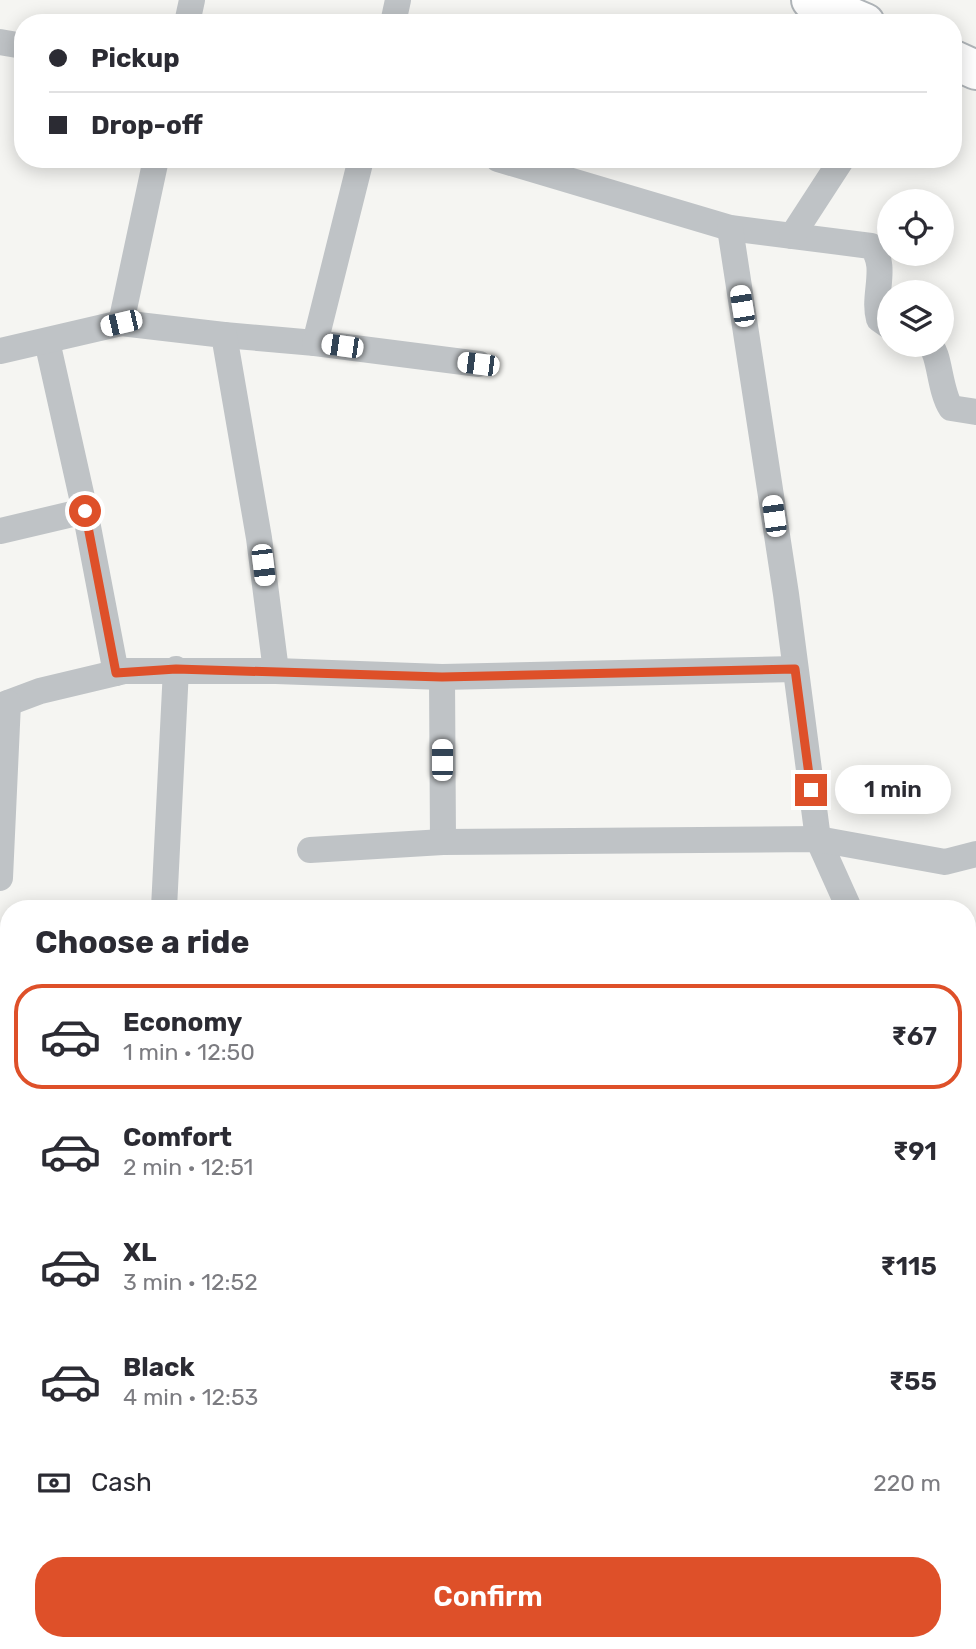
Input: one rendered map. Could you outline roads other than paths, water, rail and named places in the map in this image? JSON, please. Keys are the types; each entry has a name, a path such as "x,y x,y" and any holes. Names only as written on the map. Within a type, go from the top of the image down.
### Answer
{"main road":[{"path":"811,0 844,14"}],"street":[{"path":"121,323 154,168"},
{"path":"315,343 359,168"},
{"path":"528,168 730,228 871,246 877,253 881,266 879,280"},
{"path":"792,236 836,168"},
{"path":"730,228 795,669 817,839 845,900"},
{"path":"877,293 877,312"},
{"path":"0,351 121,323 315,343 478,364"},
{"path":"225,335 260,538 276,671"},
{"path":"47,341 85,511 116,673"},
{"path":"937,357 942,395 951,408 976,412"},
{"path":"0,531 85,511"},
{"path":"0,878 4,705 40,691 116,673 176,669 442,677 795,669"},
{"path":"163,900 176,669"},
{"path":"442,677 443,842"},
{"path":"310,850 443,842 817,839 945,862 976,854"}]}
